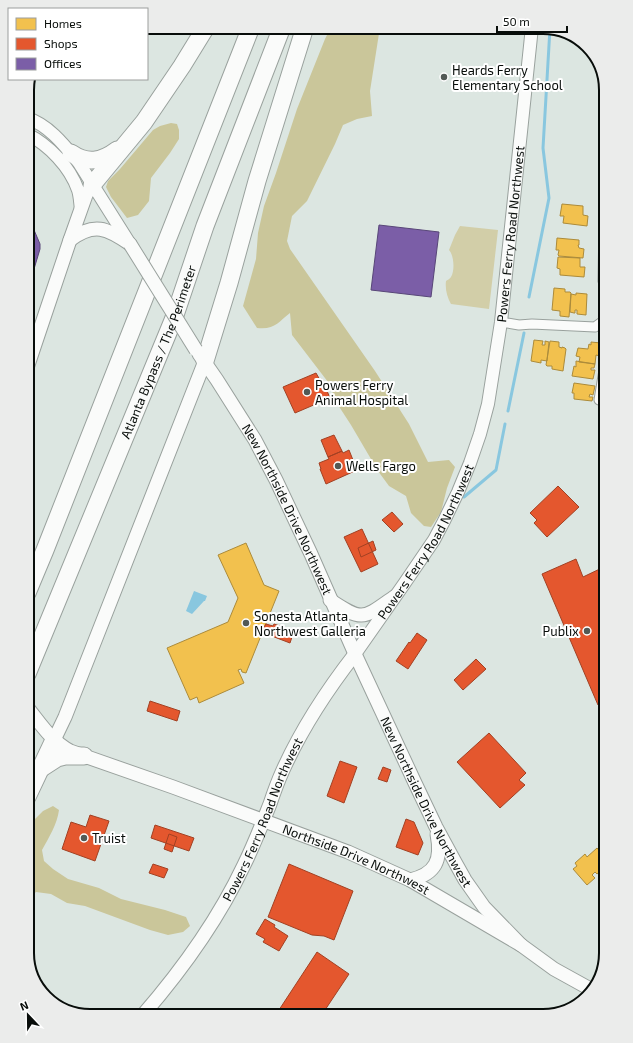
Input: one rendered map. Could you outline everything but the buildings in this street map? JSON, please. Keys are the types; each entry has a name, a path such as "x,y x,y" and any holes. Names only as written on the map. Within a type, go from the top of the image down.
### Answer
{"highway":[{"path":"92,185 130,140 153,109 202,34"},
{"path":"34,577 248,34"},
{"name":"Atlanta Bypass / The Perimeter","path":"34,657 174,318 205,226 279,34"},
{"path":"200,355 229,284 257,181 303,34"},
{"path":"71,153 84,160 96,160 112,154 130,140"},
{"path":"34,782 40,769 49,734"},
{"path":"40,769 57,758 65,756 84,756"}],"main road":[{"path":"34,347 86,195 92,185"},
{"path":"70,240 78,234 86,231 101,229 108,230 130,244"},
{"name":"New Northside Drive Northwest","path":"130,244 234,406 261,451 291,511 330,600 436,827 465,880 484,907 521,945"},
{"path":"49,734 66,717 200,355"},
{"path":"330,600 350,612 364,616 374,612 394,597"},
{"name":"Powers Ferry Road Northwest","path":"148,1009 175,976 216,917 244,865 264,821 282,771 302,732 318,704 355,654"},
{"name":"Northside Drive Northwest","path":"34,716 49,734 70,751 173,787 348,852 410,880 521,945 554,969 587,987"},
{"path":"410,880 426,875 437,863 439,848 436,827"}],"street":[{"name":"Powers Ferry Road Northwest","path":"355,654 434,540 458,492 480,434 488,404 501,322 531,34"},
{"name":"New Northside Drive Northwest","path":"34,121 40,124 71,153 130,244"},
{"path":"34,137 55,155 74,180 81,209"},
{"path":"501,322 512,319 527,318 532,324 595,327 599,324"}],"shaded area":[{"path":"328,34 379,34 370,91 372,116 357,119 343,125 307,201 292,216 287,241 290,249 375,371 409,424 428,462 449,460 455,467 447,488 441,512 431,527 424,526 411,513 406,496 389,486 378,471 338,405 328,382 292,335 290,313 272,327 257,328 243,306 256,259 258,233 264,206 297,109"},
{"path":"171,123 177,124 179,139 151,178 149,201 138,215 127,218 111,197 106,187 108,181 153,130"},
{"path":"460,226 498,230 489,309 451,304 447,296 446,281 451,277 453,267 453,259 449,250"},
{"path":"53,806 59,810 52,831 42,850 44,861 53,869 68,879 99,888 121,899 186,917 190,926 183,932 168,935 150,930 85,906 67,903 51,894 36,892 34,894 34,820 43,811"}],"water":[{"path":"194,591 207,596 205,601 192,614 186,611"}],"waterway":[{"path":"529,297 549,198 543,148 550,34"},
{"path":"508,411 524,333"},
{"path":"464,497 496,470 505,424"}],"place":[{"name":"Heards Ferry Elementary School","path":"444,77"},
{"name":"Powers Ferry Animal Hospital","path":"307,392"},
{"name":"Wells Fargo","path":"338,466"},
{"name":"Sonesta Atlanta Northwest Galleria","path":"246,623"},
{"name":"Publix","path":"587,631"},
{"name":"Truist","path":"84,838"}]}
